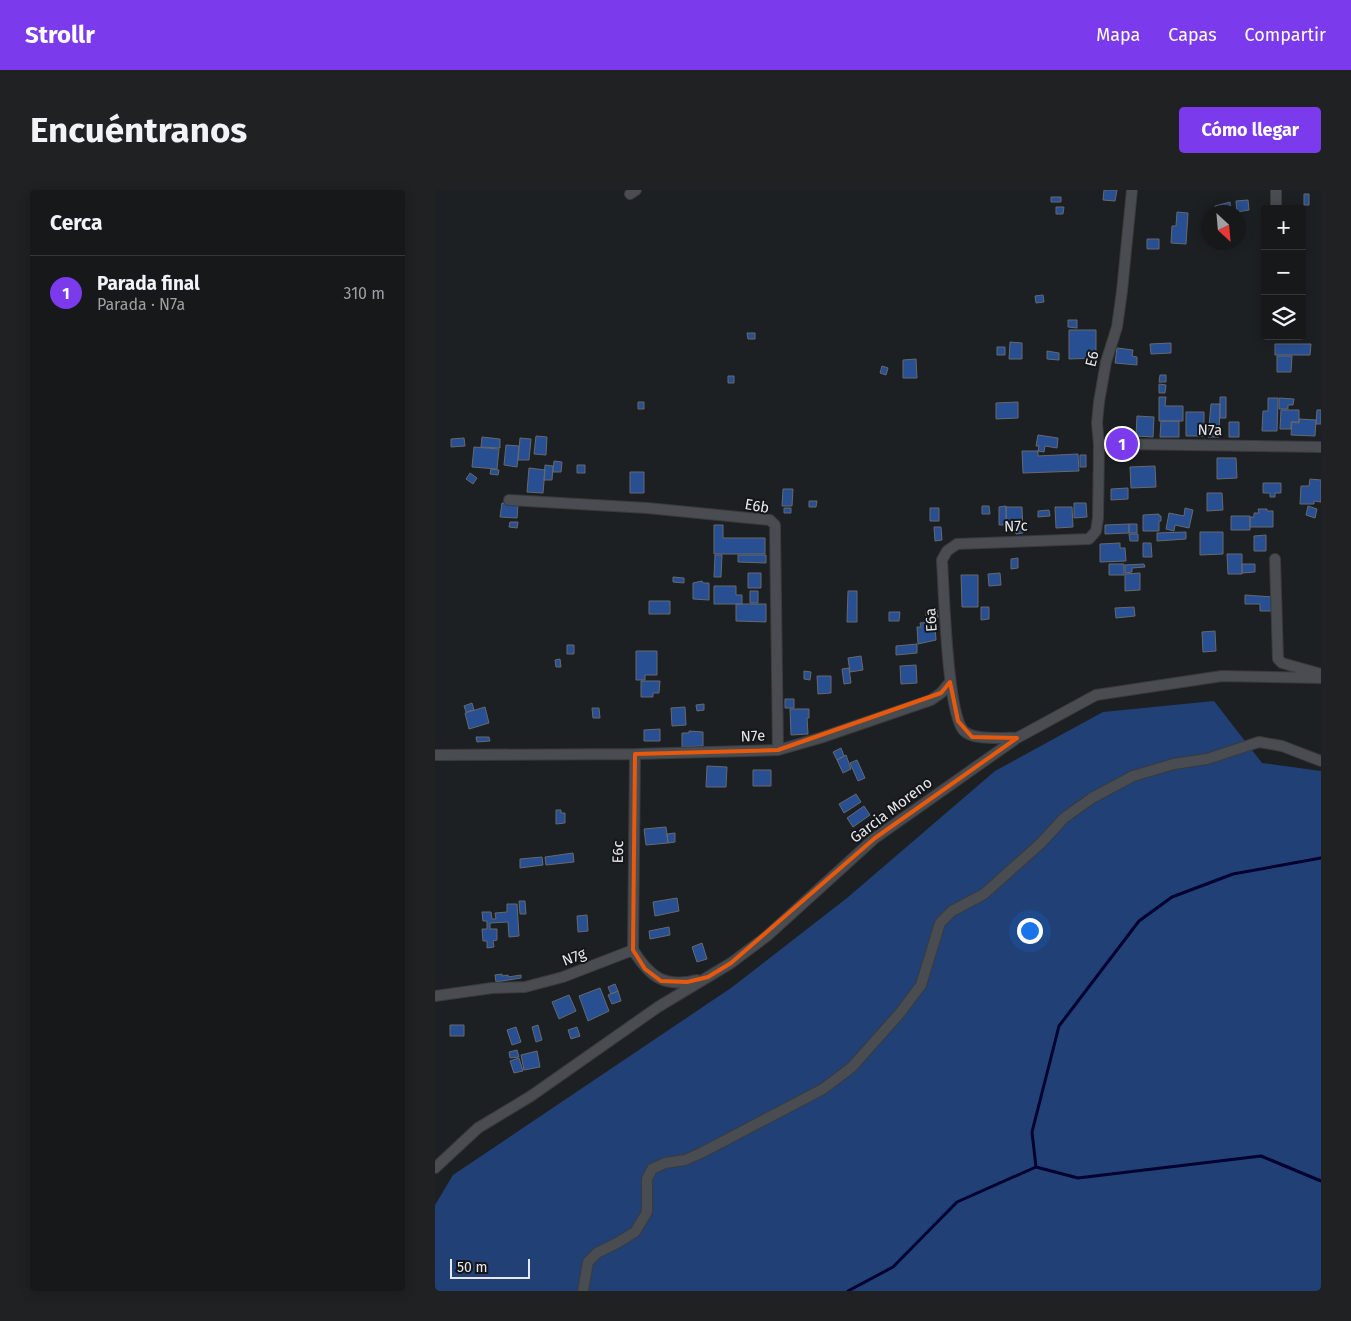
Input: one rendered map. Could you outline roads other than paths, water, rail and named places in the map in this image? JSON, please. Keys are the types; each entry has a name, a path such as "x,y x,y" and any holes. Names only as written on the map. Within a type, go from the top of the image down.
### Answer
{"street":[{"name":"E6","path":"1093,536 1096,531 1098,518 1099,445 1097,423 1099,402 1106,362 1117,327 1123,291 1132,190"},
{"path":"1276,190 1276,205"},
{"name":"N7a","path":"1099,445 1321,447"},
{"name":"E6b","path":"509,500 647,508 770,520 775,526 778,750"},
{"name":"N7c","path":"943,556 951,547 957,544 1089,539 1093,536"},
{"name":"E6a","path":"943,556 950,682"},
{"path":"1275,559 1278,659 1282,663 1321,674"},
{"name":"Garcia Moreno","path":"435,1168 478,1128 531,1096 658,1007 731,963 767,936 875,838 1017,738 1096,695 1222,676 1321,678"},
{"path":"950,682 957,721 963,731 972,736 1017,738"},
{"name":"N7e","path":"435,755 635,754 778,750 820,738 931,700 941,693 950,682"},
{"path":"583,1291 588,1262 597,1253 635,1232 647,1212 647,1179 652,1169 665,1163 685,1160 707,1150 823,1089 852,1067 900,1013 921,985 940,923 952,911 984,894 1041,843 1064,818 1092,798 1133,776 1174,764 1207,759 1259,742 1282,746 1321,761"},
{"name":"E6c","path":"633,950 635,754"},
{"path":"633,950 645,969 669,983 687,982 708,977"},
{"name":"N7g","path":"435,996 492,988 525,987 563,977 633,950"}],"waterway":[{"path":"1036,1167 1032,1132 1059,1026 1139,921 1172,897 1233,874 1321,858"},
{"path":"848,1291 893,1267 957,1202 1036,1167 1078,1178 1261,1156 1321,1181"}],"place":[{"name":"Parada final","path":"1122,444"}]}
